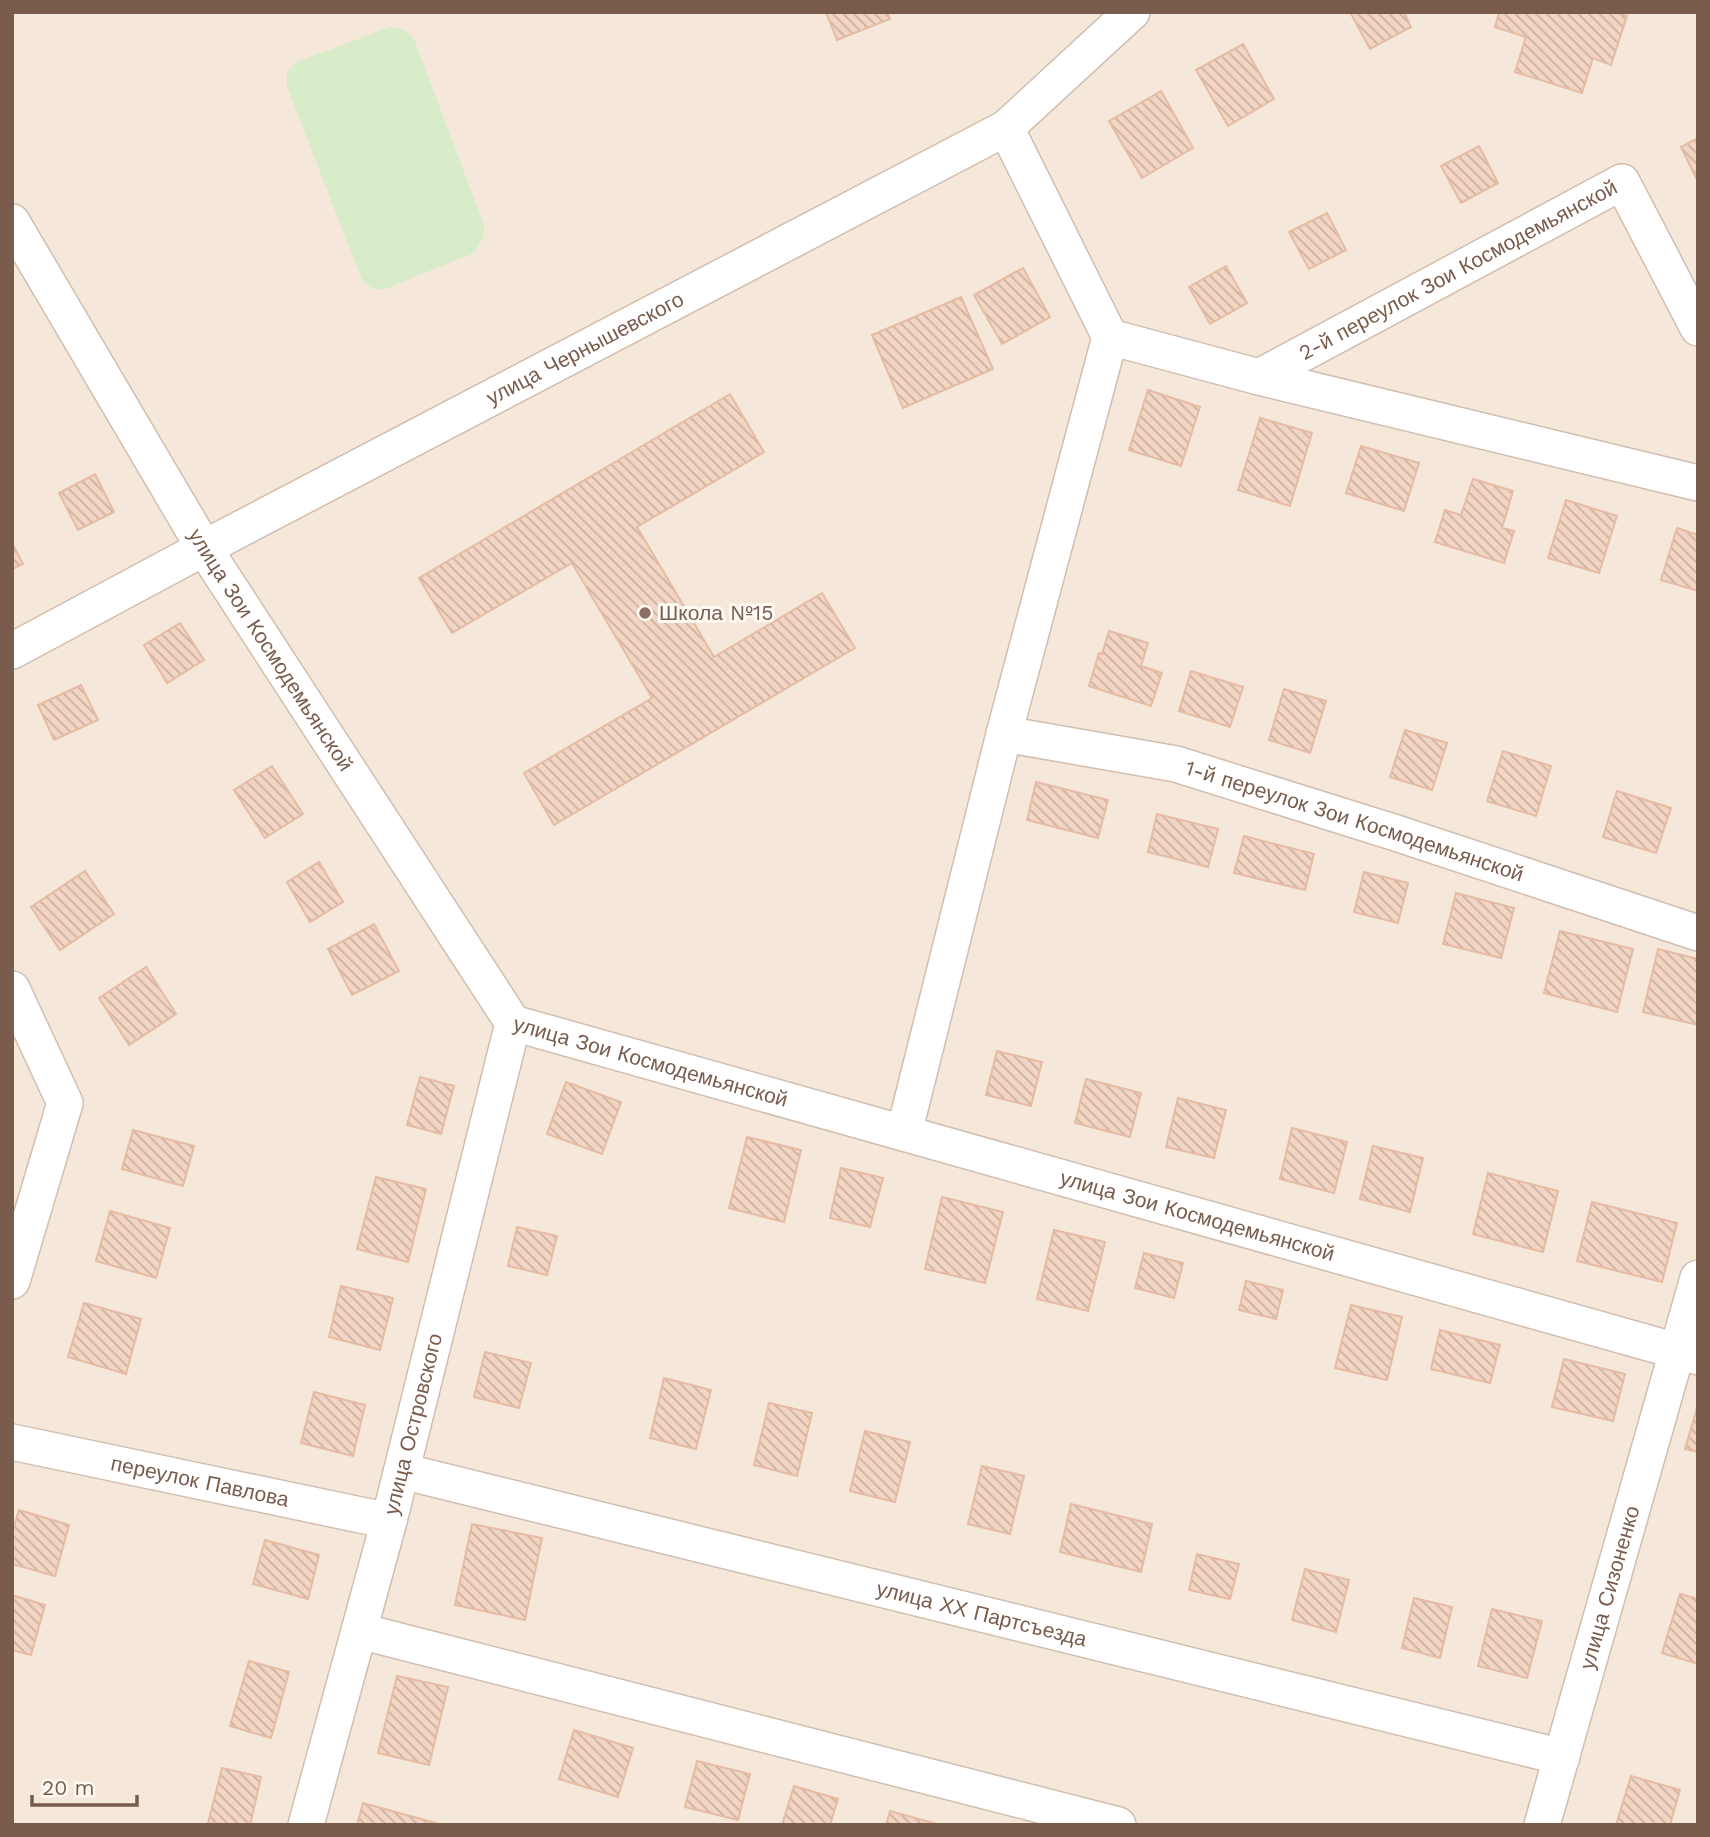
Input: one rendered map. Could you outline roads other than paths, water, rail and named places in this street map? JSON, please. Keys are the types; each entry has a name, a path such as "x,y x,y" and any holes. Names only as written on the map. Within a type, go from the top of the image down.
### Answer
{"street":[{"name":"улица Чернышевского","path":"12,651 1006,128 1132,12"},
{"path":"904,1133 1004,734 1110,337 1006,128"},
{"name":"2-й переулок Зои Космодемьянской","path":"1259,377 1622,182 1698,328"},
{"name":"улица Зои Космодемьянской","path":"12,222 204,548 513,1023 1687,1354"},
{"name":"2-й переулок Зои Космодемьянской","path":"1110,337 1259,377 1698,483"},
{"name":"1-й переулок Зои Космодемьянской","path":"1004,734 1176,764 1396,833 1698,933"},
{"path":"12,989 65,1103 12,1281"},
{"name":"улица Островского","path":"306,1825 402,1471 513,1023"},
{"path":"1687,1354 1698,1278"},
{"name":"улица Сизоненко","path":"1542,1825 1687,1354"},
{"name":"переулок Павлова","path":"12,1442 389,1521"},
{"name":"улица ХХ Партсъезда","path":"402,1471 1562,1757"},
{"path":"360,1631 1118,1825"}],"place":[{"name":"Школа №15","path":"645,613"}]}
